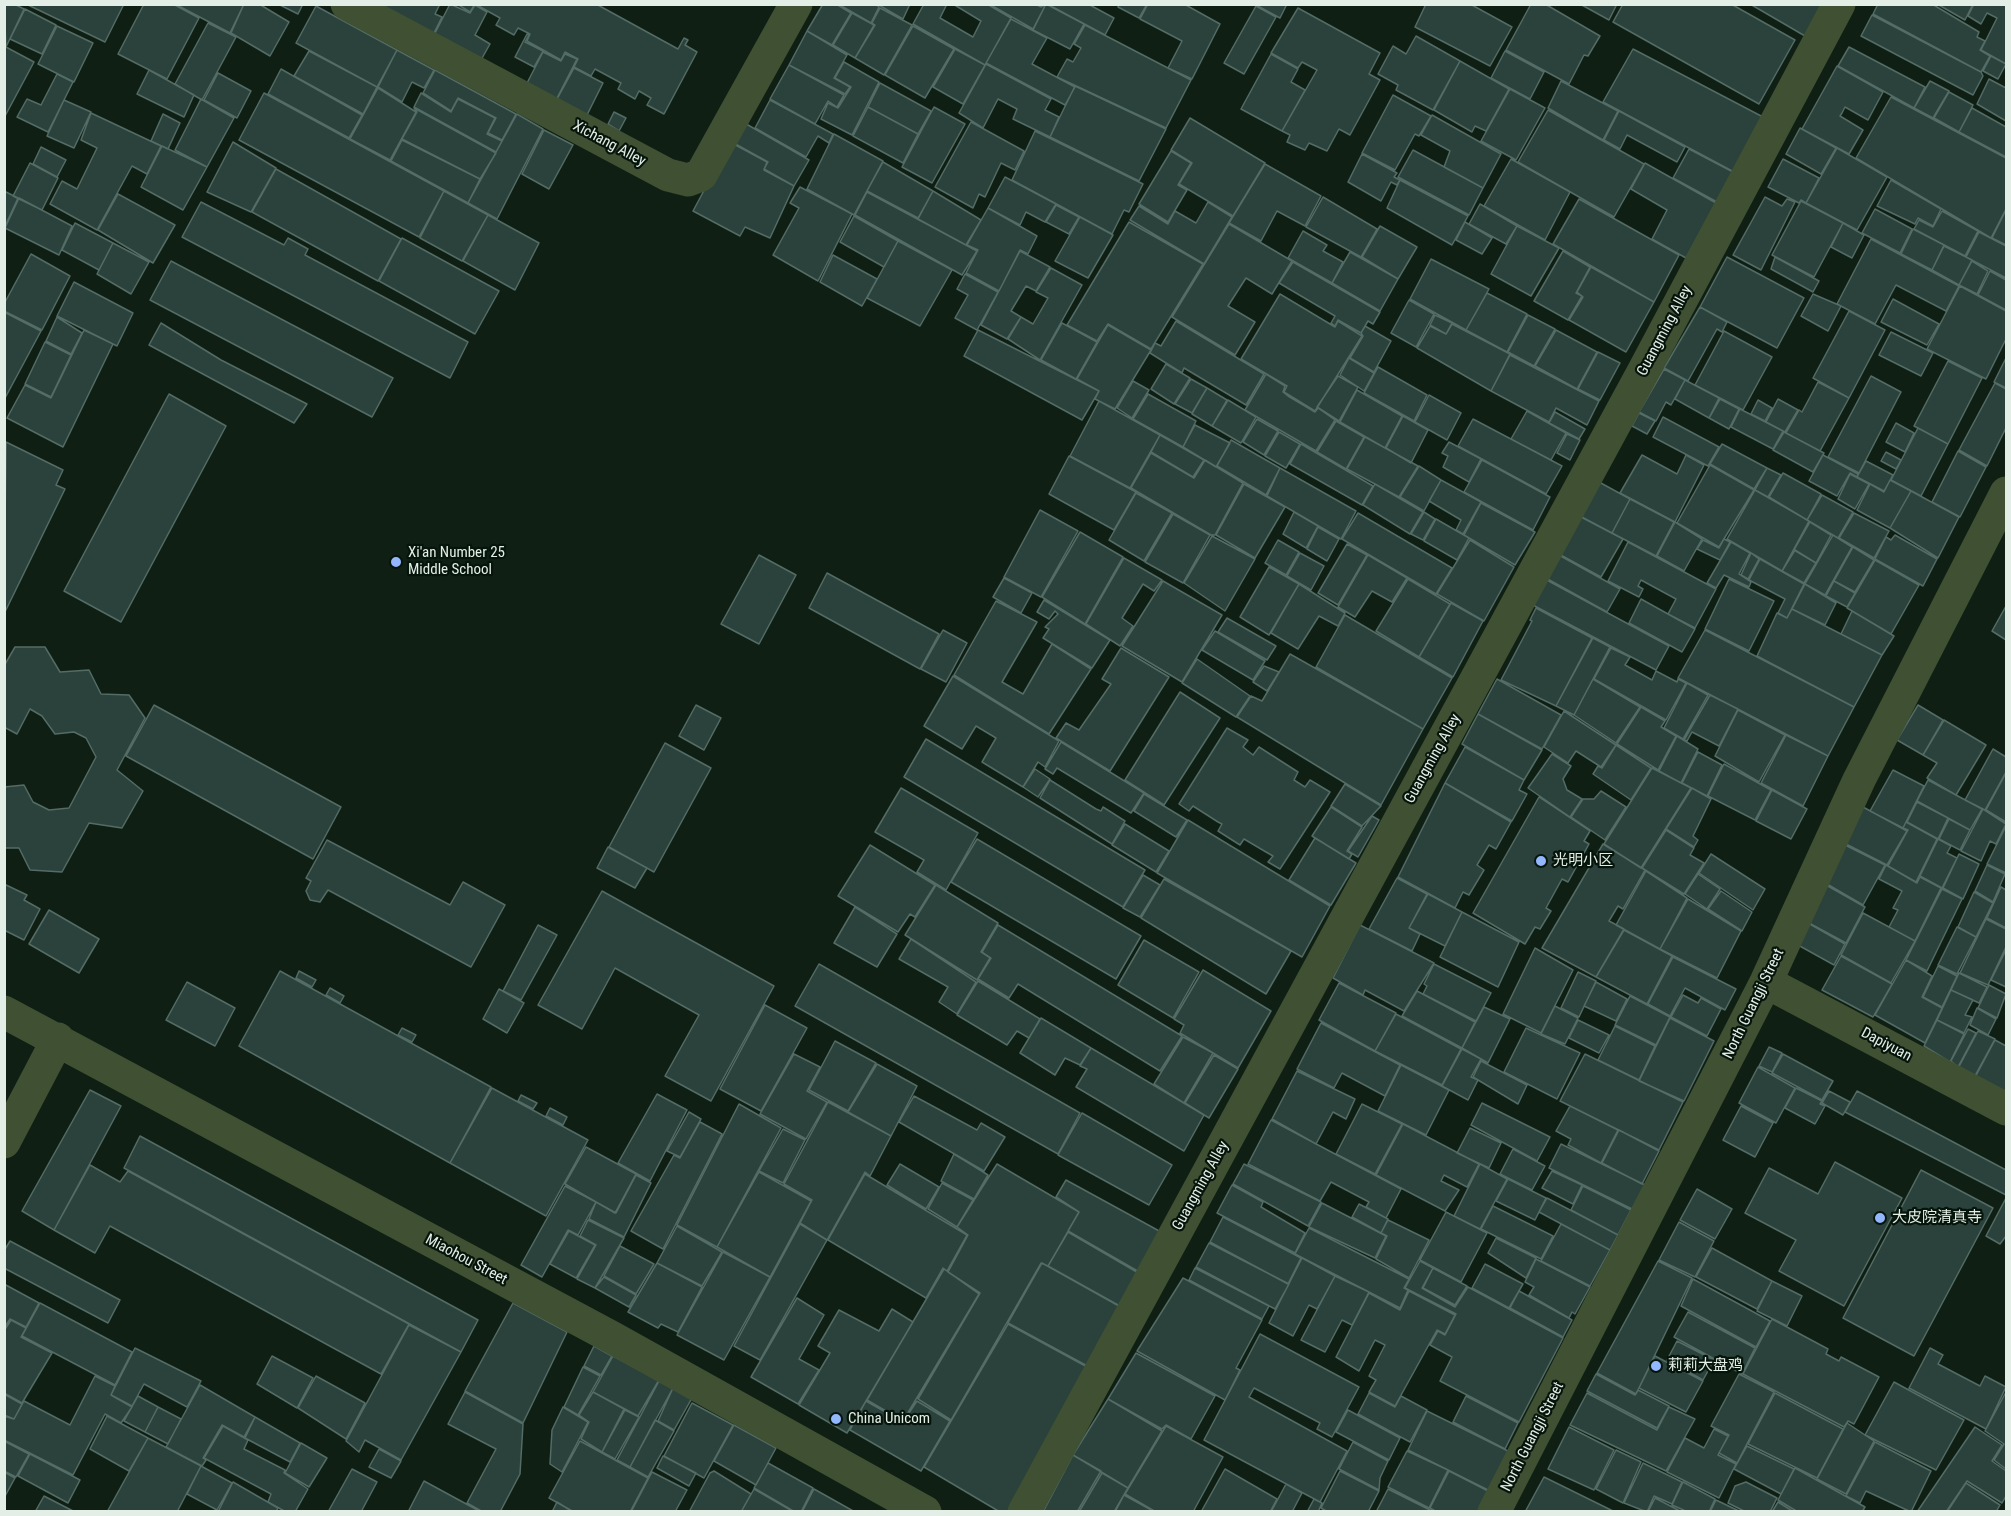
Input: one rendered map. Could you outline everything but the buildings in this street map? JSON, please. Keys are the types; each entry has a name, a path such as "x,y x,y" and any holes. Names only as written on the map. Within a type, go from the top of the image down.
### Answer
{"street":[{"name":"Xichang Alley","path":"347,4 668,175 688,180 701,175 796,4"},
{"name":"Guangming Alley","path":"1024,1512 1643,372 1839,4"},
{"name":"North Guangji Street","path":"1494,1512 1766,982 1859,780 2007,493"},
{"name":"Dapiyuan","path":"1766,982 2007,1109"},
{"name":"Miaohou Street","path":"4,1012 613,1338 925,1512"},
{"path":"4,1142 58,1039"}],"place":[{"name":"Xi'an Number 25 Middle School","path":"396,562"},
{"name":"光明小区","path":"1541,861"},
{"name":"大皮院清真寺","path":"1880,1218"},
{"name":"莉莉大盘鸡","path":"1656,1366"},
{"name":"China Unicom","path":"836,1419"}]}
